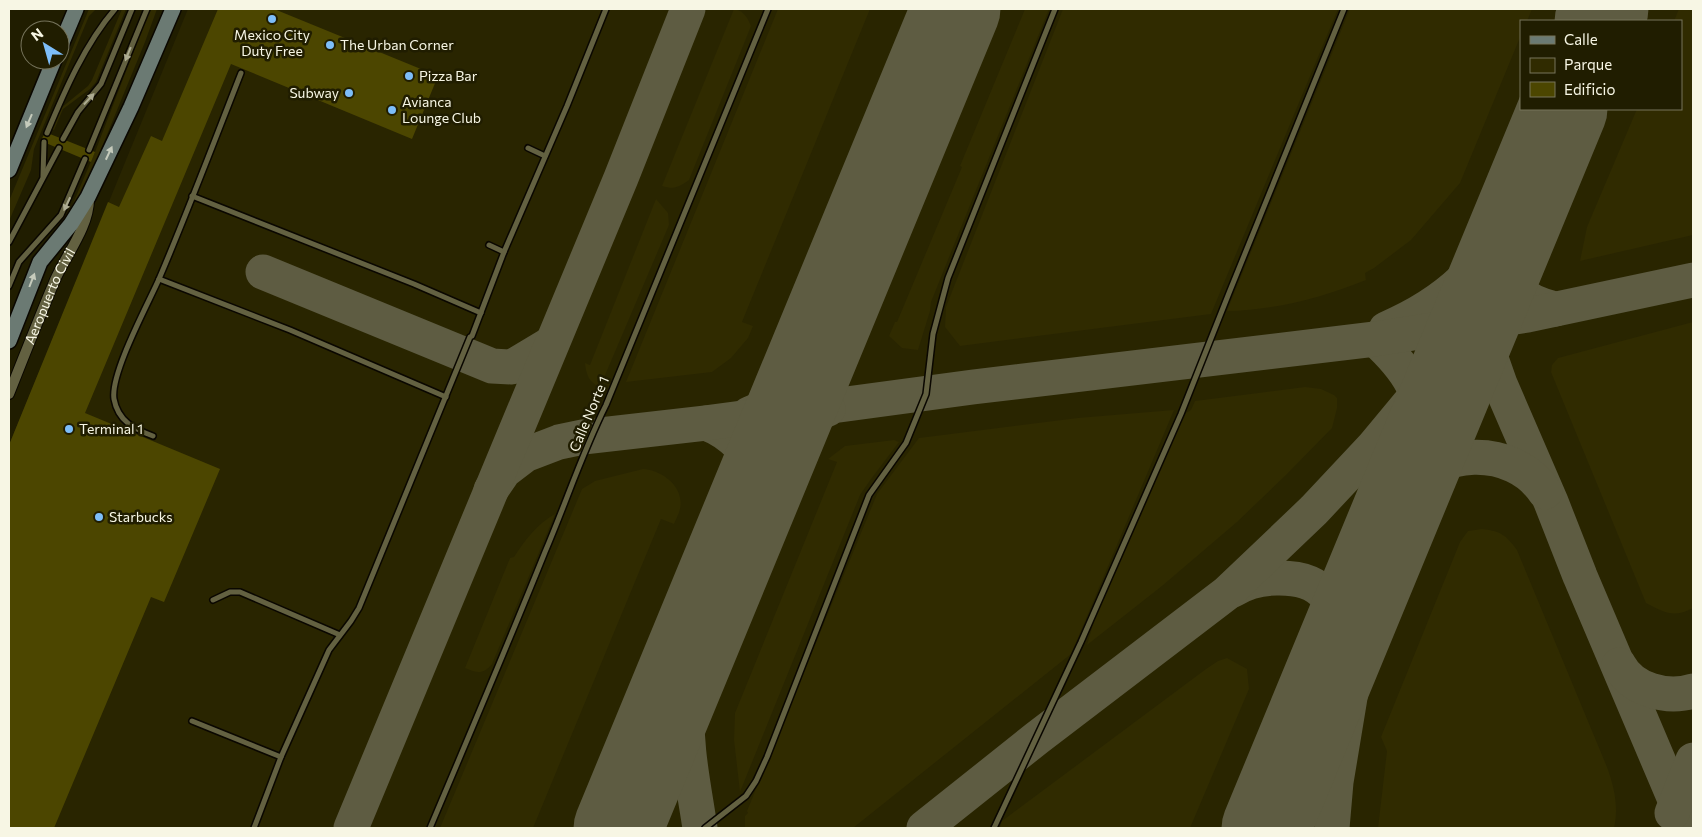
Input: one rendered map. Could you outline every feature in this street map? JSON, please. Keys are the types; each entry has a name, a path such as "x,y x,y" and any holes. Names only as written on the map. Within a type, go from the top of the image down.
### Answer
{"street":[{"path":"70,23 76,9"},
{"name":"Aeropuerto Civil","path":"9,341 40,262 71,224 88,197 131,107 173,9"},
{"path":"9,170 50,70"},
{"name":"Aeropuerto Civil","path":"9,394 65,258 82,230 87,213 88,197"},
{"path":"9,327 22,306"}],"lane":[{"path":"47,133 59,104 92,39 99,27 115,9"},
{"path":"63,139 78,112 101,84 132,9"},
{"path":"89,150 147,9"},
{"path":"254,828 281,757 329,650 351,621 358,608 606,9"},
{"name":"Calle Norte 1","path":"430,828 497,672 591,436 606,405 768,9"},
{"path":"705,828 746,796 756,781 869,495 906,443 926,394 933,334 948,278 1056,9"},
{"path":"994,828 1081,642 1182,414 1344,9"},
{"path":"153,436 127,424 118,413 114,397 121,364 159,279 241,73"},
{"path":"43,177 44,142"},
{"path":"9,242 59,148"},
{"path":"528,148 545,156"},
{"path":"9,286 19,262 61,215 85,159"},
{"path":"192,196 481,313"},
{"path":"489,245 504,252"},
{"path":"159,279 290,330 446,397"},
{"path":"213,600 230,592 240,592 340,635"},
{"path":"192,722 281,757"}],"shaded area":[{"path":"188,9 1693,9 1693,828 9,828 9,445"}],"green space":[{"path":"89,9 96,9 89,16 70,62 70,55"},
{"path":"122,9 126,9 96,82 90,89 63,109 54,130 52,129 61,108 88,86 92,80"},
{"path":"150,9 157,9 145,42 90,176 73,208 71,208 95,152"},
{"path":"734,9 745,15 751,26 689,180 676,187 662,186"},
{"path":"778,9 870,9 742,322 753,326 748,338 731,358 712,372 626,382"},
{"path":"1025,9 1049,9 931,302 918,350 902,348 889,336 895,322 897,322 962,167 960,166"},
{"path":"1063,9 1338,9 1211,314 960,346 945,327 946,307"},
{"path":"1350,9 1532,9 1527,20 1520,20 1520,37 1460,183 1411,240 1365,273 1366,280 1298,302 1263,308 1227,311"},
{"path":"1679,9 1693,9 1693,235 1580,261 1587,227 1637,110 1682,110 1682,20 1674,20"},
{"path":"64,70 67,70 34,149 31,170 9,221 9,201"},
{"path":"656,199 668,213 669,225 600,387 589,378 585,363 590,365"},
{"path":"1693,322 1693,608 1680,613 1670,613 1646,603 1551,372 1552,365 1558,358"},
{"path":"1305,387 1321,389 1337,398 1337,408 1332,428 1237,522 1162,586 1087,645 1097,611 1161,465 1186,413 1191,410 1195,401"},
{"path":"1174,410 1071,654 853,828 745,828 745,816 748,813 747,811 877,494 919,438 1078,418"},
{"path":"894,440 899,442 860,495 740,792 734,740 735,713 837,462 828,459 845,446"},
{"path":"643,469 658,473 671,481 679,494 681,501 680,511 674,524 661,519 533,828 440,828 582,489 595,481"},
{"path":"555,514 492,664 486,670 480,672 465,668 510,558 514,557 537,528"},
{"path":"1482,529 1494,531 1502,535 1517,550 1607,767 1615,797 1614,828 1378,828 1387,751 1381,737 1460,542 1468,531"},
{"path":"1227,658 1247,669 1249,689 1190,828 1000,828 1002,821 1206,669 1218,661"}],"building":[{"name":"Terminal 1","path":"218,9 274,9 438,76 412,139 231,64 85,413 220,469 164,602 151,597 54,828 9,828 9,445 108,202 119,207 151,136 162,141"},
{"path":"45,132 95,152 91,162 41,141"}],"taxiway":[{"path":"351,828 621,178 688,9"},
{"path":"1386,329 1427,308 1455,288 1516,224"},
{"path":"1505,250 1508,273 1517,290 1533,301 1555,309"},
{"path":"263,272 492,366 512,367 552,343"},
{"path":"491,490 504,471 525,455 559,442 583,437 706,423 973,387 1375,339 1528,315 1693,280"},
{"path":"924,828 1037,738 1227,593 1314,510 1374,446 1418,393 1461,326 1489,287"},
{"path":"1486,300 1483,323 1486,344 1500,384 1687,828"},
{"path":"1375,339 1397,362 1412,384 1422,410 1426,442"},
{"path":"749,414 761,409 781,394 797,376 819,344"},
{"path":"754,502 774,461 791,436 814,416 828,409"},
{"path":"706,423 724,432 747,454 756,472 757,485 754,501"},
{"path":"1404,494 1418,478 1435,467 1454,460 1474,457 1494,459 1514,465 1531,476 1545,492"},
{"path":"1332,828 1336,782 1364,613 1380,553"},
{"path":"1233,590 1254,581 1277,578 1308,582 1319,588 1332,606 1336,619 1339,649"},
{"path":"700,629 690,683 687,717 690,765 700,828"},
{"path":"1619,665 1632,681 1651,690 1672,694 1693,691"},
{"path":"1672,813 1693,760"}],"runway":[{"path":"618,828 956,9"},
{"path":"1599,20 1604,9"},
{"path":"1266,828 1563,110"}],"place":[{"name":"Mexico City Duty Free","path":"272,19"},
{"name":"The Urban Corner","path":"330,45"},
{"name":"Pizza Bar","path":"409,76"},
{"name":"Subway","path":"349,93"},
{"name":"Avianca Lounge Club","path":"392,110"},
{"name":"Terminal 1","path":"69,429"},
{"name":"Starbucks","path":"99,517"}]}
